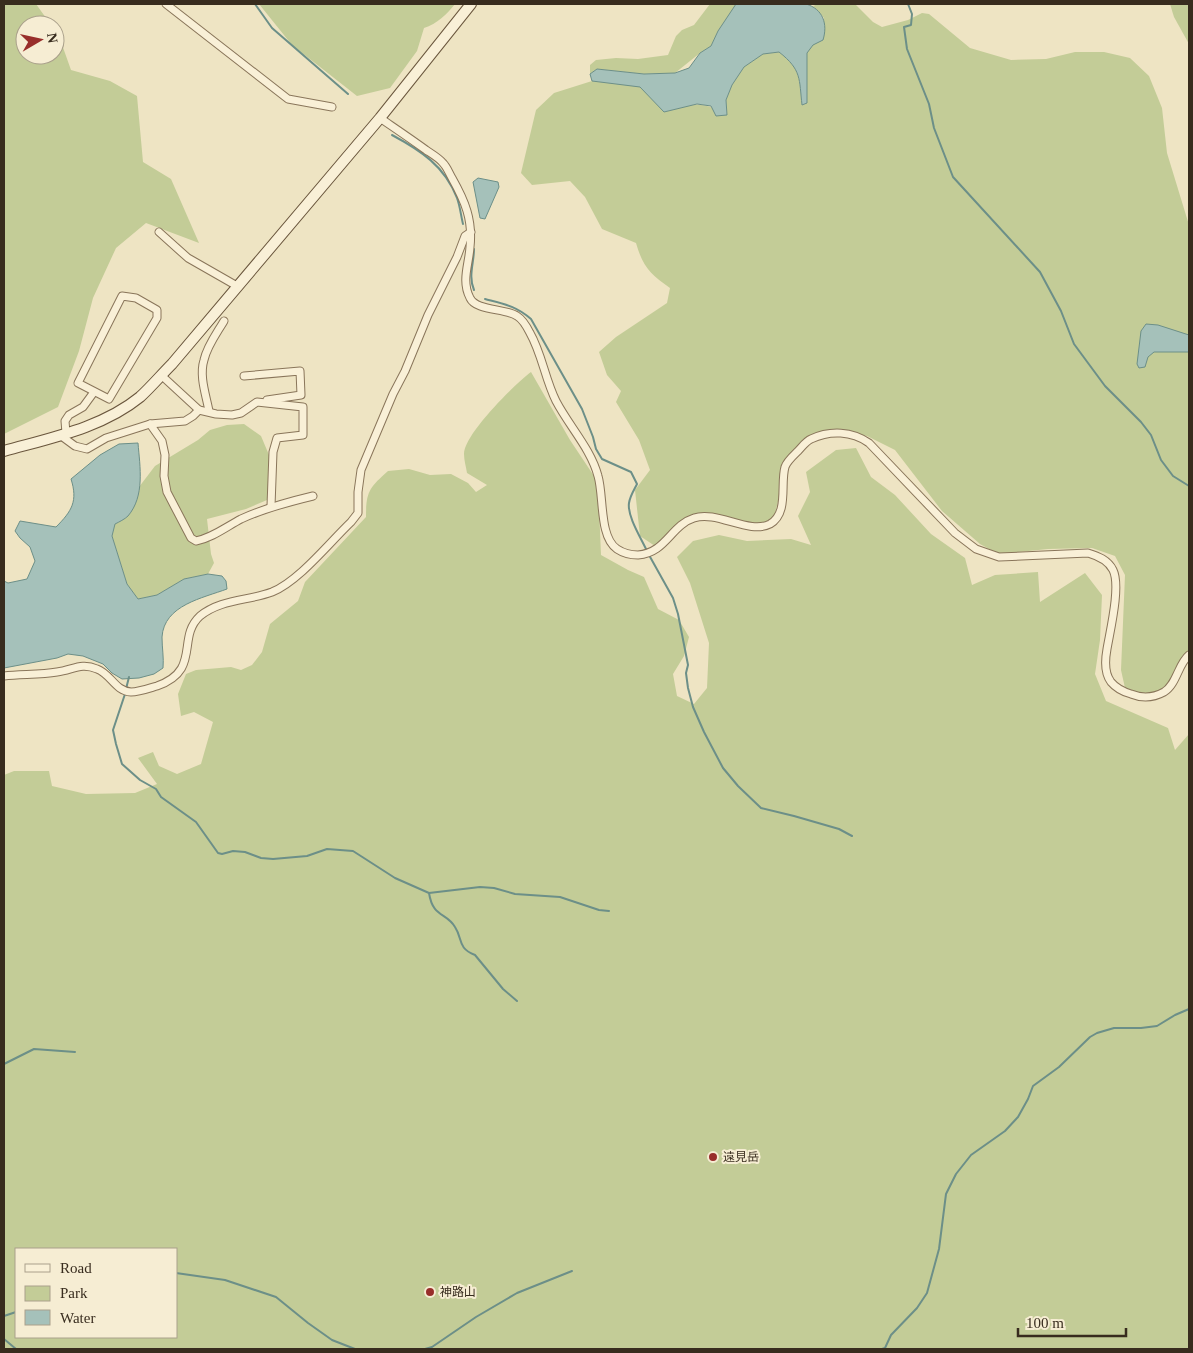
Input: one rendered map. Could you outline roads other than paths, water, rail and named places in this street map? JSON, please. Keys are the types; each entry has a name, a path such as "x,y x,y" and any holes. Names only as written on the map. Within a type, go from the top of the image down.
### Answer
{"street":[{"path":"166,4 288,99 332,107"},
{"path":"4,451 63,434 108,417 139,397 161,375 238,286 380,118 471,4"},
{"path":"380,118 443,162 465,200 471,232 465,275 471,301 486,308 508,311 519,317 531,334 556,401 594,464 599,478 606,534 616,548 624,553 635,555 657,550 683,523 697,517 713,517 761,526 770,524 780,513 786,466 792,457 810,440 842,433 862,438 869,443 955,533 976,549 998,557 1088,553 1098,556 1106,562 1113,570 1116,589 1106,666 1110,681 1115,687 1138,696 1148,697 1165,691 1173,680 1182,661 1189,655"},
{"path":"159,232 188,258 238,286"},
{"path":"4,676 57,672 81,665 102,671 118,688 124,690 131,692 151,688 170,681 180,670 187,656 190,633 199,617 210,609 227,602 272,592 295,578 352,522 358,513 361,470 428,315 457,257 465,236 471,232"},
{"path":"122,296 136,298 157,310 156,318 109,400 94,392 78,383 122,296"},
{"path":"209,411 203,380 203,361 207,349 224,321"},
{"path":"161,375 199,410 216,414 232,415 240,413 257,402 300,395 300,371 244,376"},
{"path":"94,392 83,407 69,415 64,421 63,434 74,446 87,448 106,438 150,424 185,421 199,410"},
{"path":"257,402 303,407 303,435 277,438 273,452 271,506"},
{"path":"150,424 162,442 165,455 164,476 167,492 191,538 196,542 271,506 313,496"}],"water":[{"path":"736,4 806,4 817,9 820,13 825,28 823,40 813,45 807,53 807,103 802,105 796,70 779,52 763,54 744,67 732,85 726,100 727,115 716,116 711,106 697,104 664,112 640,87 592,81 590,74 597,69 644,74 675,73 689,68 700,53 711,46 718,31"},
{"path":"478,178 498,182 499,187 485,219 480,218 473,182"},
{"path":"1146,324 1158,325 1189,335 1189,352 1154,352 1148,357 1145,367 1139,368 1137,364 1141,331"},
{"path":"138,443 140,481 137,500 128,516 115,524 112,536 127,584 138,599 157,595 184,579 208,574 222,576 226,581 227,589 186,604 170,617 164,626 162,637 163,668 154,674 139,678 122,679 103,664 83,656 68,654 57,658 4,668 4,581 8,583 27,579 35,561 30,547 15,531 20,521 56,527 70,511 74,500 71,479 100,455 119,444"}],"waterway":[{"path":"255,4 272,28 348,94"},
{"path":"908,4 912,14 911,25 904,27 907,49 929,104 934,128 953,177 1040,272 1061,311 1074,344 1105,386 1141,422 1151,435 1161,460 1173,476 1189,486"},
{"path":"392,135 422,153 439,168 457,198 463,224"},
{"path":"474,249 471,275 474,290"},
{"path":"485,299 515,308 531,319 582,409 596,449 602,459 631,472 637,484 630,500 630,514 647,551"},
{"path":"649,555 673,598 688,665 686,673 693,707 723,768 738,786 761,808 839,829 852,836"},
{"path":"126,689 129,677"},
{"path":"125,694 113,730 122,764 140,780 156,789 161,797 196,822 218,853 245,852 261,858 273,859 307,856 327,849 353,851 395,878 429,893 433,907 451,922 465,949 475,955 503,989 517,1001"},
{"path":"429,893 480,887 494,888 515,894 560,897 599,910 609,911"},
{"path":"882,1349 885,1348 891,1335 917,1308 927,1293 939,1249 946,1194 956,1174 971,1155 1005,1131 1018,1117 1033,1086 1059,1067 1090,1037 1097,1033 1114,1028 1157,1026 1189,1009"},
{"path":"4,1064 34,1049 75,1052"},
{"path":"425,1349 432,1347 476,1317 517,1293 572,1271"},
{"path":"178,1273 225,1280 276,1297 332,1340 355,1349"},
{"path":"4,1316 15,1312"},
{"path":"4,1339 16,1349"}],"place":[{"name":"遠見岳","path":"713,1157"},
{"name":"神路山","path":"430,1292"}]}
